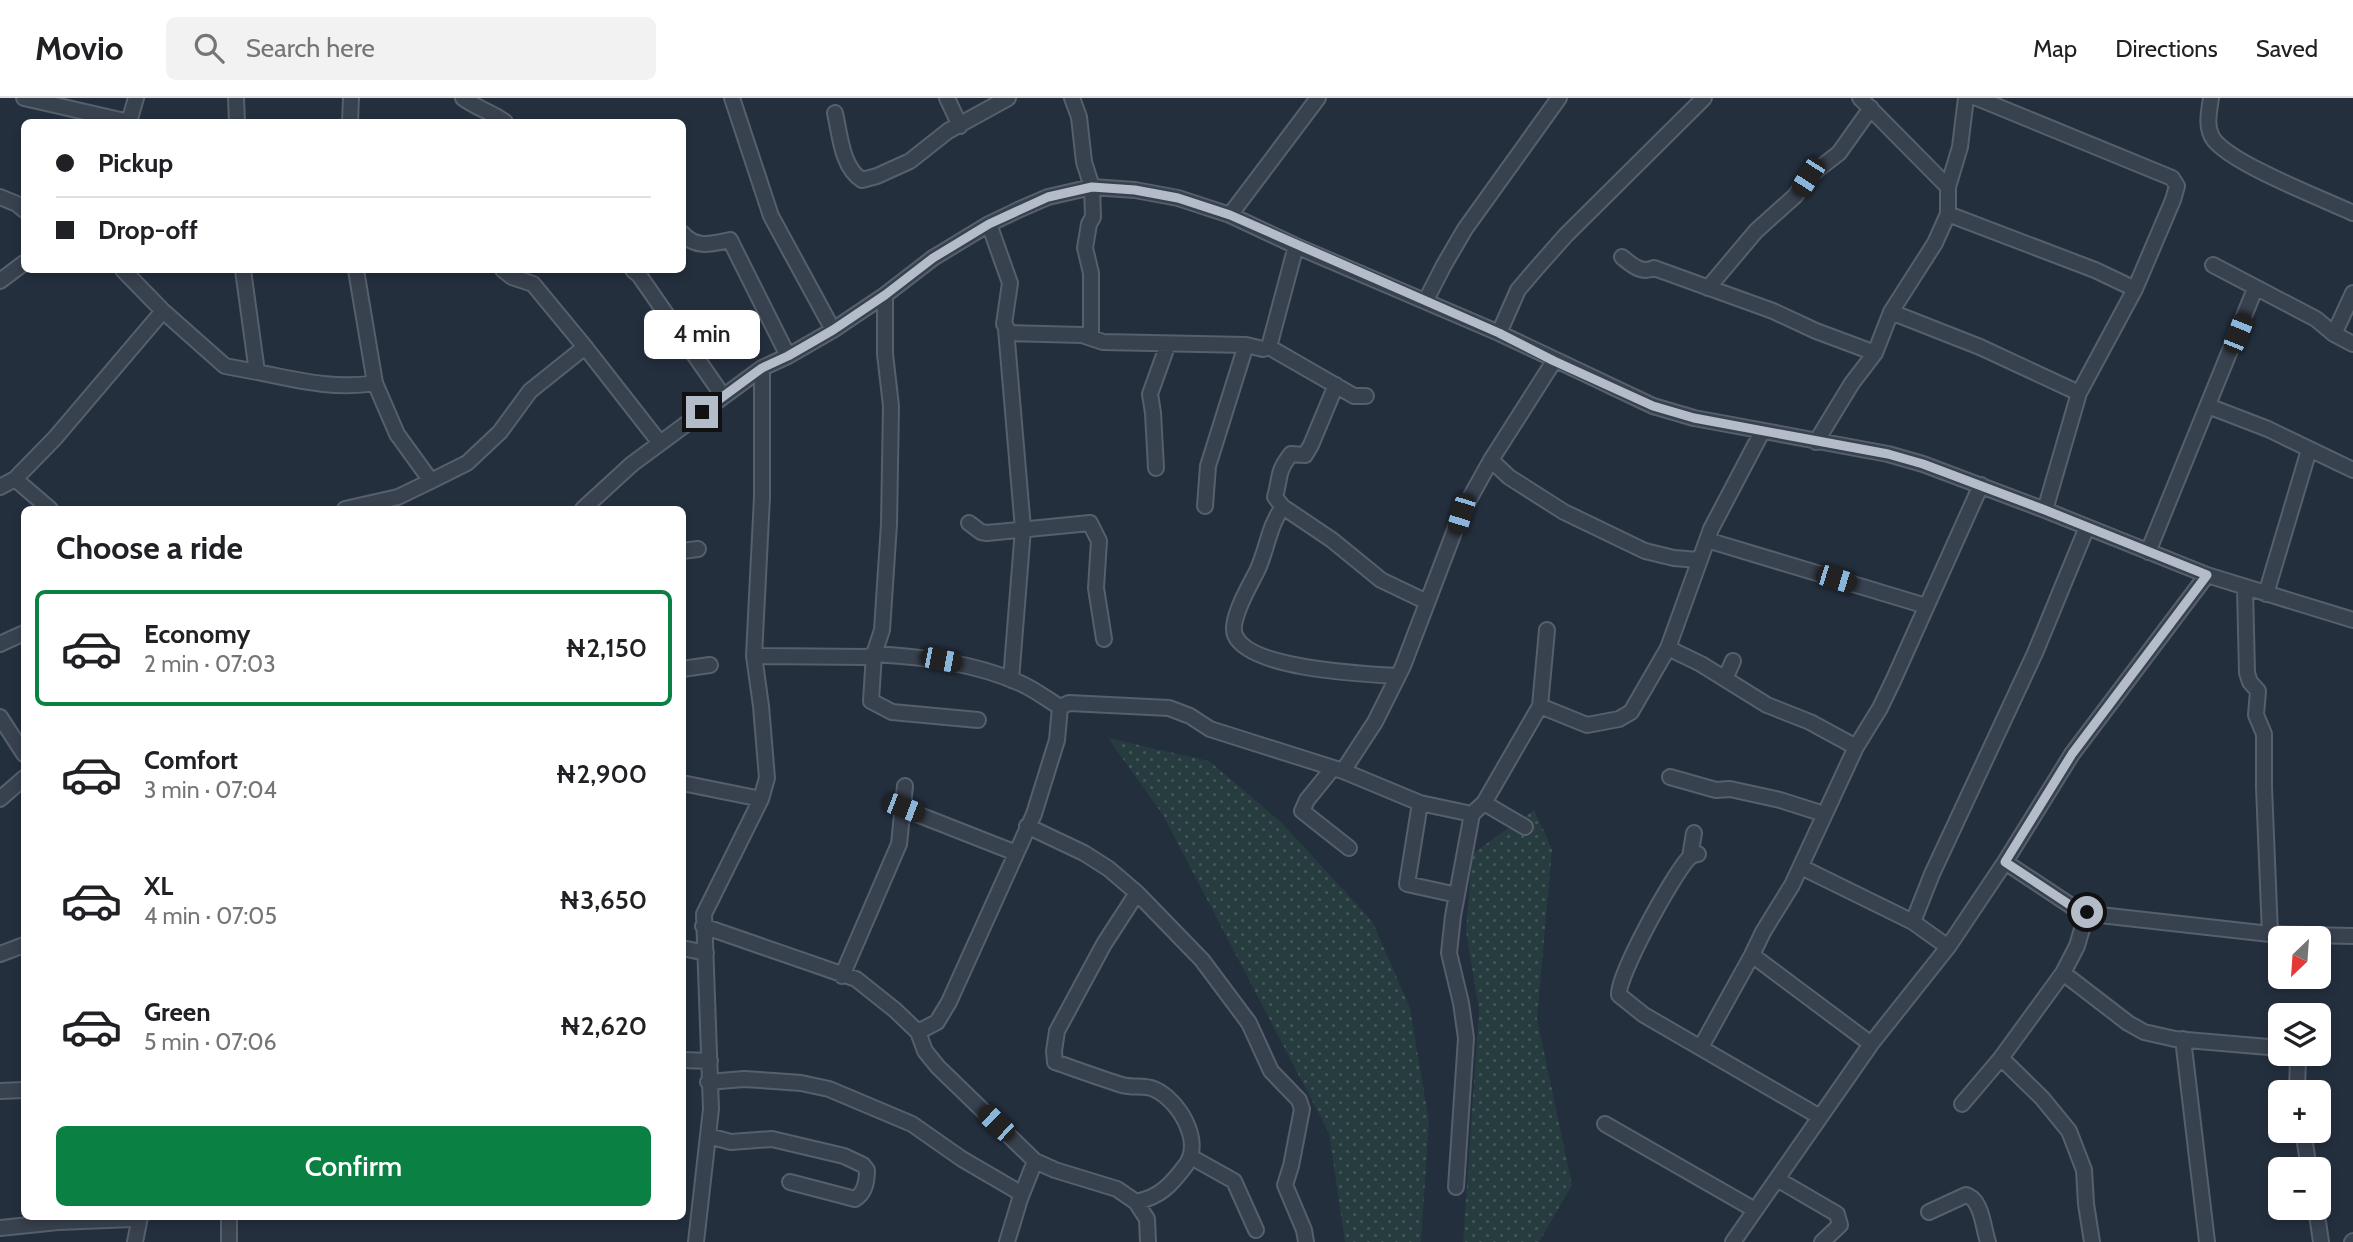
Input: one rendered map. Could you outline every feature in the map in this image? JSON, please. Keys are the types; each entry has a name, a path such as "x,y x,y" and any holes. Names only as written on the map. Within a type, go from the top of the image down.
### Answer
{"street":[{"path":"24,98 116,119"},
{"path":"130,119 136,98"},
{"path":"236,98 237,119"},
{"path":"350,119 351,98"},
{"path":"732,98 771,216 833,330"},
{"path":"947,98 960,126"},
{"path":"835,113 846,160 853,174 862,180 910,161 948,131 1008,98"},
{"path":"1072,98 1079,117 1084,162 1092,187 1093,217 1088,224 1085,248 1091,273 1091,337"},
{"path":"1230,215 1318,98"},
{"path":"1426,300 1465,229 1559,98"},
{"path":"1499,333 1518,290 1535,270 1704,98"},
{"path":"1816,442 1852,383 1875,353 1891,312 1935,243 1948,214 1948,187 1960,147 1966,98"},
{"path":"1977,98 2172,178 2177,186 2135,289 2080,393 2045,510"},
{"path":"2211,98 2208,125 2214,139 2226,150 2276,178 2353,213"},
{"path":"469,102 476,119"},
{"path":"469,102 501,119"},
{"path":"1708,288 1756,231 1795,197 1808,177 1839,153 1866,103 1948,187"},
{"path":"586,506 621,473 762,368 833,330 933,258 989,224 1048,197 1092,187 1135,190 1178,198 1230,215 1296,246 1426,300 1653,406 1694,418 1888,454 1923,464 2207,575 2353,620"},
{"path":"0,197 21,208"},
{"path":"1948,214 2095,270 2135,289"},
{"path":"989,224 1010,283 1004,324 1023,529 1011,680"},
{"path":"686,237 704,246 730,240 788,356"},
{"path":"1269,347 1296,246"},
{"path":"1622,257 1638,269 1647,272 1654,268 1773,311 1816,331 1875,353"},
{"path":"0,281 21,265"},
{"path":"2213,265 2316,319 2334,334 2353,344"},
{"path":"125,273 225,366 327,385 375,383"},
{"path":"243,273 257,372"},
{"path":"357,273 375,383 397,434 431,481"},
{"path":"507,273 533,284 660,443"},
{"path":"637,273 723,396"},
{"path":"2148,552 2255,289"},
{"path":"2334,334 2353,293"},
{"path":"885,295 885,354 891,406 889,524 882,630 874,654 871,701 892,712 978,720"},
{"path":"0,486 15,479 55,438 163,311"},
{"path":"1891,312 1980,347 2080,393"},
{"path":"1006,330 1014,334 1082,335 1103,342 1246,345 1264,349 1269,347 1354,396 1366,396"},
{"path":"1156,468 1150,394 1168,344"},
{"path":"1205,506 1208,466 1246,345"},
{"path":"358,506 398,497 467,463 500,432 530,391 585,347"},
{"path":"1349,848 1303,811 1307,800 1338,770 1375,722 1396,676 1404,666 1444,556 1455,536 1461,514 1491,460 1554,361"},
{"path":"695,1242 711,1109 704,914 761,799 767,778 754,656 762,497 762,368"},
{"path":"1336,386 1305,455 1291,454 1277,477 1275,497 1283,507 1332,540 1381,580 1427,602"},
{"path":"2208,406 2268,429 2353,470"},
{"path":"1540,706 1587,725 1619,719 1637,704 1668,648 1707,540 1762,432"},
{"path":"2266,594 2273,563 2309,450"},
{"path":"1491,460 1509,477 1564,513 1645,551 1699,561"},
{"path":"15,479 46,506"},
{"path":"1701,1047 1801,867 1856,747 1880,708 1981,485"},
{"path":"1283,507 1276,516 1260,564 1244,596 1234,626 1236,637 1248,649 1282,663 1396,676"},
{"path":"968,523 981,532 988,533 1090,523 1099,541 1096,588 1104,639"},
{"path":"1913,922 1932,874 2035,653 2087,527"},
{"path":"1707,540 1926,606"},
{"path":"1733,1242 1871,1044 1948,947 2072,754 2207,575"},
{"path":"2245,588 2247,673 2250,682 2258,691 2256,715 2264,734 2270,926"},
{"path":"1455,1186 1466,1038 1449,953 1457,895 1472,814 1484,803 1540,706 1547,630"},
{"path":"0,644 21,634"},
{"path":"1668,648 1701,664 1767,705 1810,722 1856,747"},
{"path":"754,656 867,657 874,654 941,660 1011,680 1060,707"},
{"path":"1725,679 1733,661"},
{"path":"686,668 710,665"},
{"path":"1060,707 1069,703 1169,708 1190,716 1210,729 1338,770 1420,803 1472,814"},
{"path":"918,1032 937,1022 949,1002 1034,814 1058,740 1060,707"},
{"path":"0,717 21,749"},
{"path":"1670,778 1716,790 1730,789 1780,800 1824,814"},
{"path":"686,784 761,799"},
{"path":"0,799 21,785"},
{"path":"842,976 899,844 905,786"},
{"path":"1420,803 1407,884 1457,895"},
{"path":"1484,803 1525,827"},
{"path":"904,808 1016,853"},
{"path":"1027,826 1084,853 1109,869 1137,893 1202,960 1249,1023 1271,1071 1299,1100 1302,1109 1285,1185 1304,1230 1306,1242"},
{"path":"1694,833 1694,855 1673,880 1634,954 1618,991 1619,995 1644,1014 1820,1117"},
{"path":"2005,862 2082,913 2268,933"},
{"path":"1801,867 1913,922 1948,947"},
{"path":"1136,1202 1154,1199 1175,1179 1191,1157 1191,1133 1182,1114 1153,1088 1123,1085 1055,1062 1054,1051 1057,1031 1104,944 1137,893"},
{"path":"1962,1104 2001,1058 2063,973 2077,946 2087,912"},
{"path":"703,926 856,979 918,1032 925,1051 939,1067 1035,1161 1117,1189 1136,1202 1147,1219 1148,1242"},
{"path":"2331,935 2353,936"},
{"path":"0,954 21,946"},
{"path":"686,949 706,953"},
{"path":"1752,956 1871,1044"},
{"path":"2063,973 2128,1023 2144,1032 2183,1039 2268,1047"},
{"path":"2183,1039 2207,1242"},
{"path":"2001,1058 2042,1098 2068,1130 2084,1170 2092,1242"},
{"path":"686,1060 710,1061"},
{"path":"708,1082 744,1079 801,1083 829,1089 912,1124 962,1159 1022,1194"},
{"path":"0,1091 21,1090"},
{"path":"1605,1124 1755,1210"},
{"path":"708,1136 731,1142 772,1139 844,1156 863,1165 867,1170 861,1195 855,1199 790,1182"},
{"path":"1191,1157 1234,1181 1256,1230"},
{"path":"1007,1242 1035,1161"},
{"path":"1777,1180 1837,1214 1840,1225 1822,1242"},
{"path":"1929,1212 1966,1195 1972,1196 1977,1203 1988,1242"},
{"path":"0,1228 102,1220"},
{"path":"135,1242 139,1220"},
{"path":"229,1220 229,1242"},
{"path":"2317,1220 2321,1242"}],"green space":[{"path":"1108,738 1209,761 1281,822 1372,921 1410,1008 1429,1122 1421,1242 1345,1242 1329,1133 1163,815"},
{"path":"1534,810 1552,849 1537,1019 1572,1185 1539,1242 1463,1242 1479,1010 1466,931 1472,854"}],"route":[{"path":"702,412 762,368 833,330 933,258 989,224 1048,197 1092,187 1135,190 1178,198 1230,215 1296,246 1426,300 1653,406 1694,418 1888,454 1923,464 2207,575 2072,754 2005,862 2082,913 2087,912"}]}
